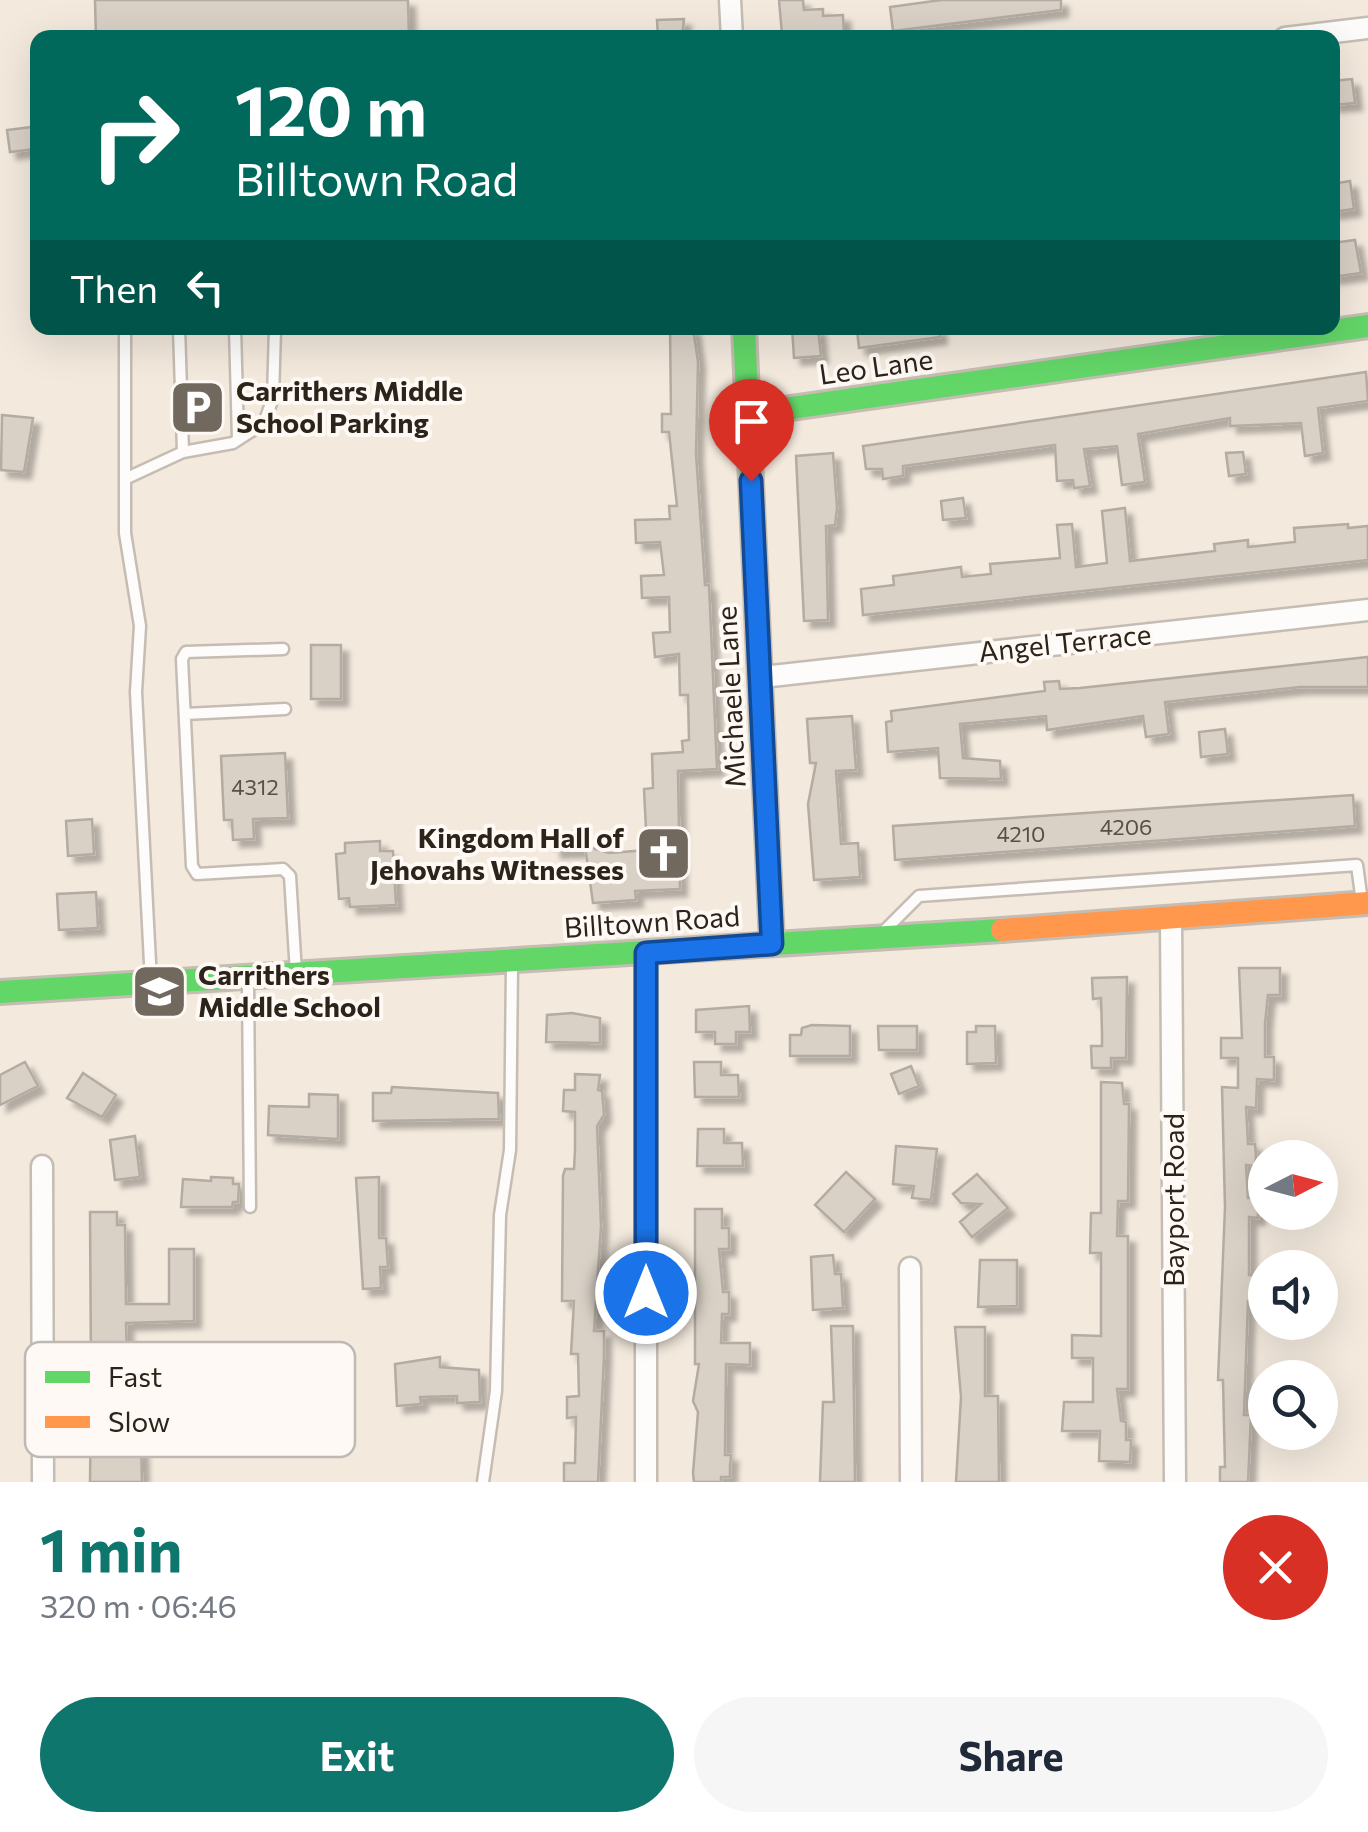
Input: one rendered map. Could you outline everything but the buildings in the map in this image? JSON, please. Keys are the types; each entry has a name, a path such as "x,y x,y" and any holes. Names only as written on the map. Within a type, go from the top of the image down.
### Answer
{"main road":[{"name":"Leo Lane","path":"1340,330 1368,326"},
{"name":"Michaele Lane","path":"744,335 772,944"},
{"name":"Leo Lane","path":"749,414 1305,335"},
{"name":"Billtown Road","path":"0,992 877,938 1365,903"}],"street":[{"path":"730,0 732,30"},
{"path":"1340,31 1368,28"},
{"name":"Angel Terrace","path":"762,677 1368,610"},
{"name":"Bayport Road","path":"1172,918 1175,1482"},
{"path":"646,953 646,1482"},
{"path":"42,1166 43,1342"},
{"path":"910,1268 910,1482"},
{"path":"43,1457 43,1482"}],"lane":[{"path":"125,335 126,533 140,626 136,692 151,982"},
{"path":"179,335 184,452"},
{"path":"235,335 238,439"},
{"path":"128,478 184,452 238,439 264,423 273,398 275,335"},
{"path":"283,649 186,652 185,714 192,866 198,874 282,870 290,876 296,974"},
{"path":"185,714 285,709"},
{"path":"877,938 919,896 1357,865 1365,903"},
{"path":"482,1482 496,1391 500,1215 510,1150 512,961"},
{"path":"248,977 250,1207"}],"traffic: fast":[{"path":"1340,330 1368,326"},
{"path":"744,335 772,944"},
{"path":"749,414 1305,335"},
{"path":"0,992 1002,930"}],"traffic: slow":[{"path":"1002,930 1368,903"}],"place":[{"name":"Carrithers Middle School Parking","path":"197,407"},
{"name":"Kingdom Hall of Jehovahs Witnesses","path":"663,854"},
{"name":"Carrithers Middle School","path":"159,991"}],"route":[{"path":"646,1293 646,953 772,944 751,481"}]}
